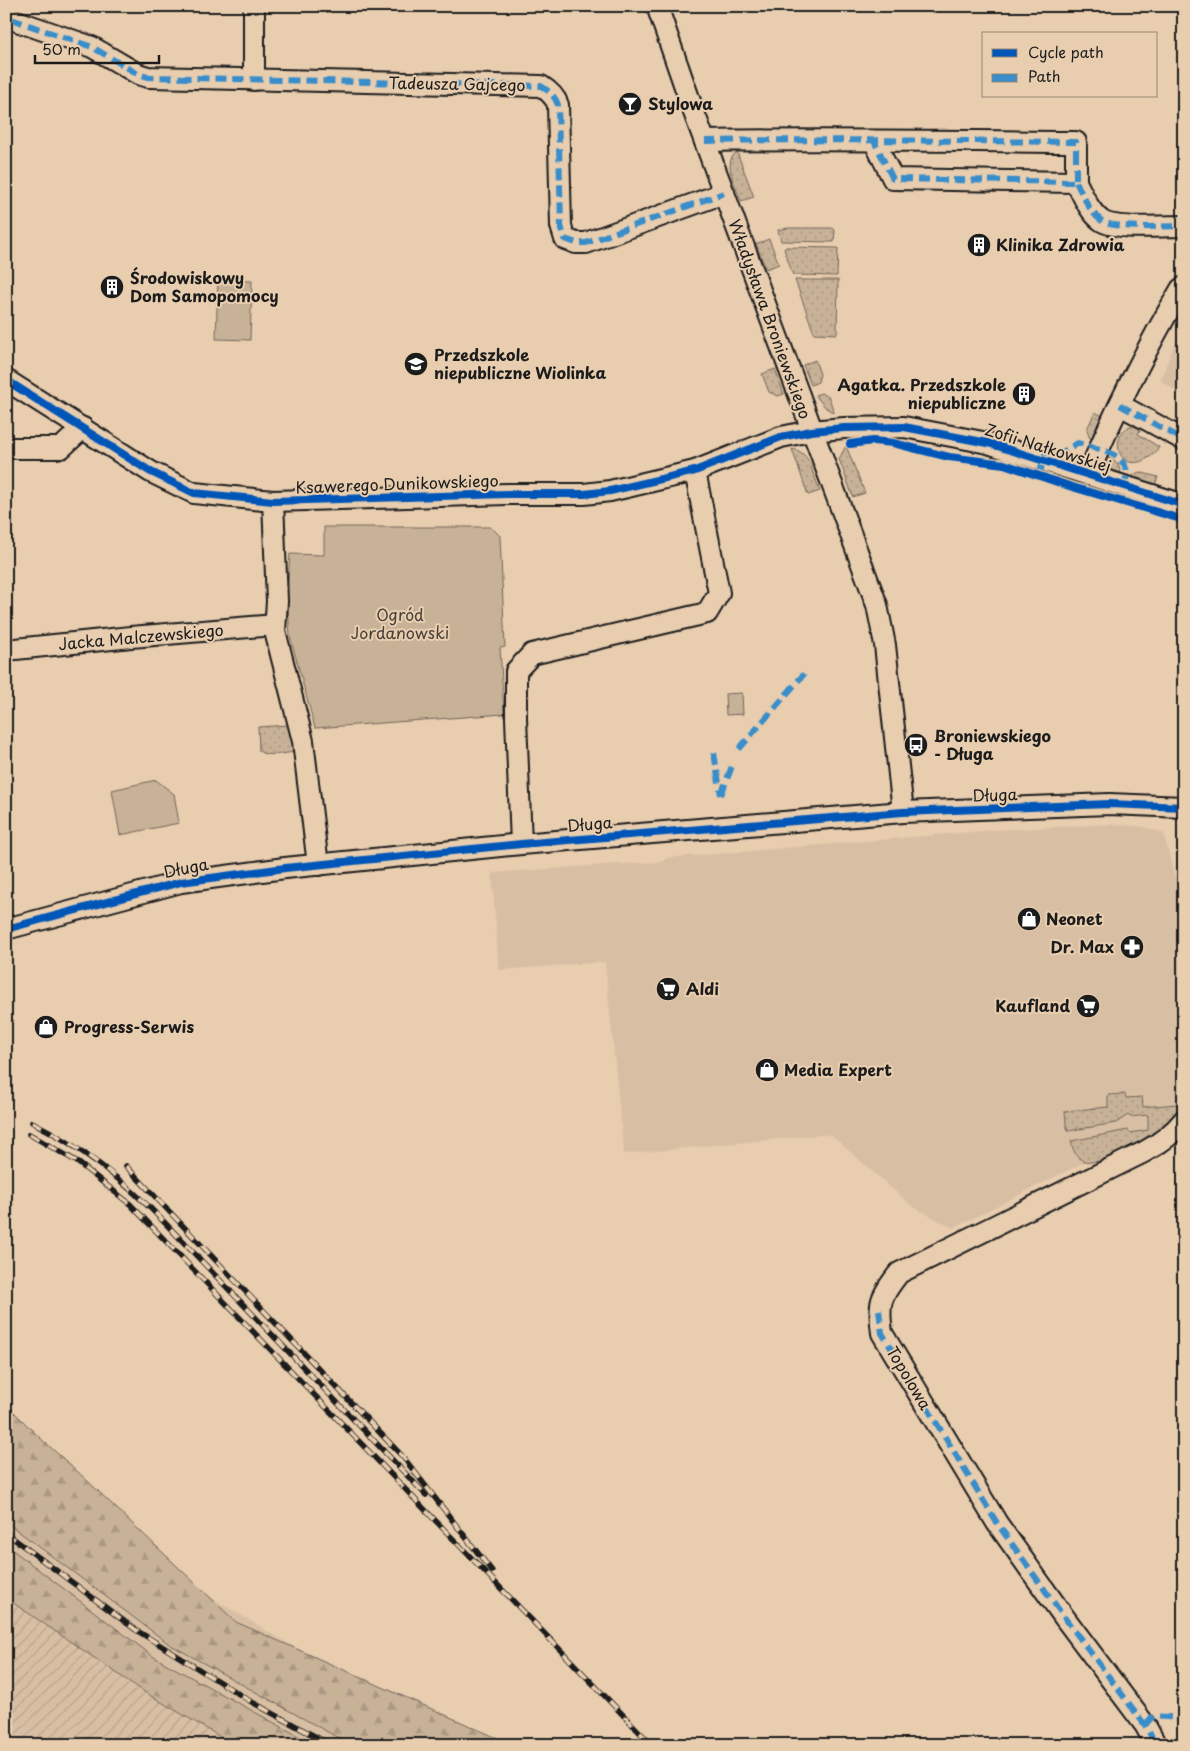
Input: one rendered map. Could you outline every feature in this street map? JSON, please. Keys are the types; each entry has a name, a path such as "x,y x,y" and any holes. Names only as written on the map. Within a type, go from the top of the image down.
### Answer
{"street":[{"path":"254,6 254,80"},
{"name":"Władysława Broniewskiego","path":"657,6 724,193 877,605 885,646 903,812"},
{"name":"Tadeusza Gajcego","path":"11,20 92,47 138,74 148,77 541,86 549,91 556,99 558,105 562,226 565,239 576,243 586,243 724,193"},
{"path":"705,141 1076,142 1076,182 1089,208 1102,221 1121,226 1184,226"},
{"path":"874,141 893,179 1076,182"},
{"path":"1088,475 1162,320 1184,287"},
{"name":"Ksawerego Dunikowskiego","path":"6,380 151,472 194,493 273,501 507,494 584,494 610,491 695,471 781,437 812,431"},
{"path":"1120,405 1184,440"},
{"name":"Zofii Nałkowskiej","path":"812,431 844,428 904,427 988,443 1184,505"},
{"path":"6,448 61,448 83,428"},
{"path":"521,844 516,671 532,654 707,614 719,593 695,471"},
{"path":"273,501 277,601 275,625 303,741 318,865"},
{"name":"Jacka Malczewskiego","path":"6,650 131,636 275,625"},
{"name":"Długa","path":"6,929 181,882 318,865 521,844 903,812 1110,804 1184,807"},
{"name":"Topolowa","path":"1156,1745 1145,1726 997,1523 882,1333 879,1310 886,1289 899,1273 1110,1167 1144,1152 1158,1144 1184,1120"}],"shaded area":[{"path":"1184,321 1184,397 1160,380"},
{"path":"1113,824 1144,827 1164,833 1172,868 1178,883 1184,950 1184,1097 1163,1123 953,1228 912,1206 831,1135 624,1154 605,962 499,970 492,873 662,862 667,858 994,830"},
{"path":"6,1426 117,1541 376,1696 499,1745 234,1745 6,1598"},
{"path":"6,1598 146,1693 234,1745 6,1745"}],"green space":[{"path":"737,152 754,197 741,201 730,168 732,156"},
{"path":"788,228 832,228 835,230 834,242 781,241 778,230"},
{"path":"769,239 779,264 766,269 756,244"},
{"path":"786,247 838,248 837,276 793,275 784,249"},
{"path":"218,280 252,281 250,340 216,339"},
{"path":"795,280 838,280 837,334 814,333"},
{"path":"815,360 820,374 818,382 811,385 803,365"},
{"path":"775,369 784,394 778,396 769,392 762,374"},
{"path":"821,393 829,397 834,413 826,408 815,395"},
{"path":"1095,412 1105,417 1094,441 1089,437 1087,429"},
{"path":"1130,426 1141,428 1138,434 1159,447 1151,456 1138,462 1130,462 1124,459 1118,446 1119,438 1123,431"},
{"path":"846,446 865,493 853,497 839,459"},
{"path":"792,449 806,457 812,466 820,491 808,495"},
{"path":"1105,455 1118,464 1122,476 1114,473 1107,467"},
{"path":"1139,472 1158,477 1154,488 1130,481 1132,476"},
{"name":"Ogród Jordanowski","path":"324,527 491,527 500,536 505,647 500,648 504,714 315,728 290,636 287,595 290,554 324,555"},
{"path":"742,693 743,714 726,715 725,694"},
{"path":"288,725 295,752 271,755 259,751 258,727"},
{"path":"156,780 174,794 179,823 120,835 112,790"},
{"path":"1125,1094 1126,1098 1142,1097 1143,1107 1177,1104 1182,1109 1158,1131 1112,1156 1095,1162 1087,1162 1080,1159 1071,1141 1128,1130 1130,1133 1148,1130 1148,1115 1130,1117 1128,1115 1116,1123 1068,1131 1065,1111 1108,1107 1108,1095"},
{"path":"6,1404 236,1622 513,1745 351,1745 169,1644 6,1522"},
{"path":"6,1545 154,1657 315,1745 234,1745 146,1693 6,1598"}],"railway":[{"path":"32,1122 87,1155 136,1195 426,1495"},
{"path":"29,1134 76,1161 130,1204 652,1745"},
{"path":"126,1166 403,1457 492,1571"},
{"path":"6,1533 136,1630 250,1701 331,1745"}],"marked path":[{"path":"11,19 92,47 138,74 148,77 541,86 551,94 558,105 561,226 565,239 576,243 586,243 724,193"},
{"path":"705,141 844,140 1076,142 1076,182 893,179 874,141"},
{"path":"1076,182 1093,213 1109,224 1129,227 1184,226"},
{"path":"1120,405 1184,440"},
{"path":"1039,476 1046,451 1059,454 1078,443 1108,452 1121,461 1127,474 1122,489"},
{"path":"739,749 804,674"},
{"path":"714,753 721,795"},
{"path":"721,795 732,766"},
{"path":"879,1310 882,1333 997,1523 1064,1617 1145,1725 1156,1745"},
{"path":"1145,1725 1153,1716 1184,1718"}],"cycle path":[{"path":"6,380 151,472 194,493 273,501 507,494 584,494 610,491 695,471 781,437 811,431 844,428 904,427 988,443 1184,505"},
{"path":"850,444 873,441 893,443 949,457 1004,464 1069,486 1184,520"},
{"path":"6,929 181,882 285,868 521,844 903,812 1109,804 1184,807"}],"place":[{"name":"Stylowa","path":"630,104"},
{"name":"Klinika Zdrowia","path":"979,245"},
{"name":"Środowiskowy Dom Samopomocy","path":"112,287"},
{"name":"Przedszkole niepubliczne Wiolinka","path":"416,364"},
{"name":"Agatka. Przedszkole niepubliczne","path":"1024,394"},
{"name":"Broniewskiego - Długa","path":"916,745"},
{"name":"Neonet","path":"1029,919"},
{"name":"Dr. Max","path":"1132,947"},
{"name":"Aldi","path":"668,989"},
{"name":"Kaufland","path":"1088,1006"},
{"name":"Progress-Serwis","path":"46,1027"},
{"name":"Media Expert","path":"767,1070"}]}
